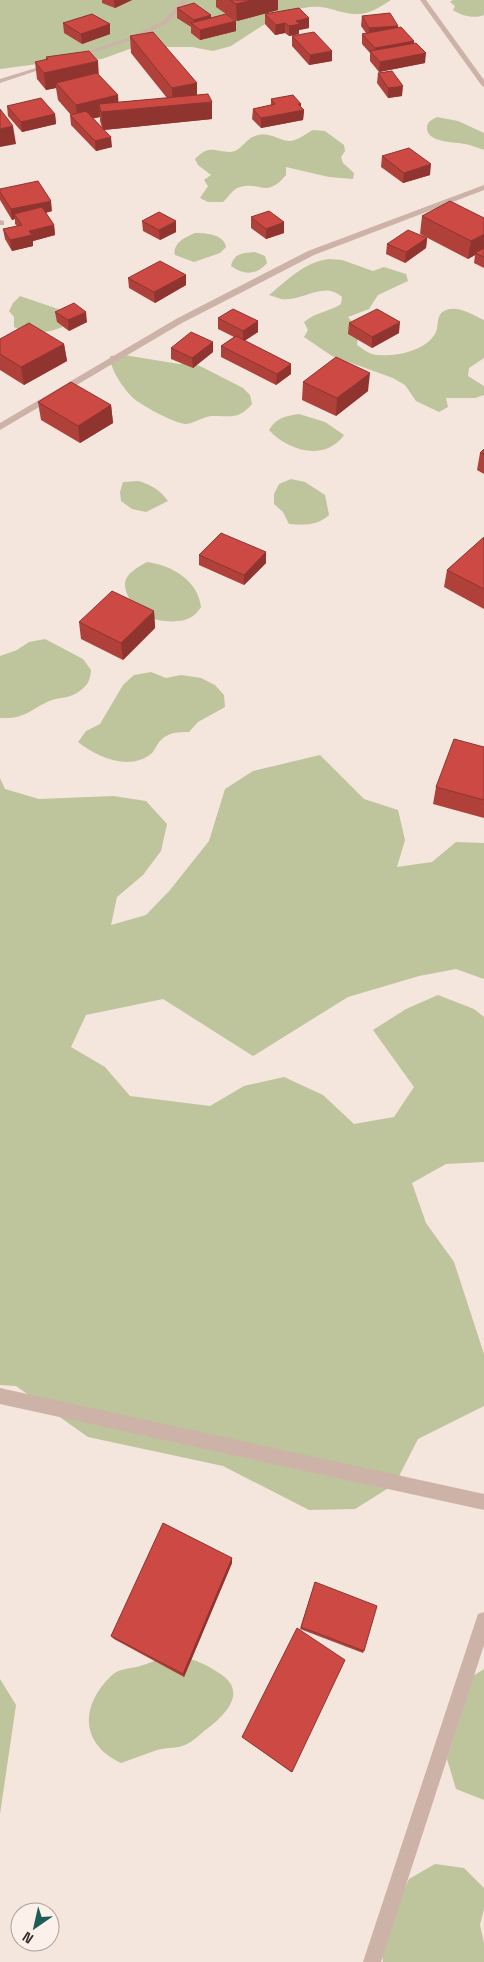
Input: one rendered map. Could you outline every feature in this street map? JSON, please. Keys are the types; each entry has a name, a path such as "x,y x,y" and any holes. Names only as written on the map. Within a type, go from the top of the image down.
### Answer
{"street":[{"path":"65,60 130,39 165,22 186,0"},
{"path":"423,0 484,85"},
{"path":"0,81 56,63"},
{"path":"0,427 179,321 311,253 484,187"},
{"path":"0,1396 484,1502"},
{"path":"372,1962 484,1620"}],"green space":[{"path":"0,0 391,0 374,10 360,14 314,7 291,11 269,20 231,46 213,51 192,47 135,47 102,59 60,61 0,69"},
{"path":"453,0 484,0 484,15 472,17 457,12 453,10 455,6 450,2"},
{"path":"437,117 458,121 484,133 484,150 467,144 443,141 432,137 428,133 427,126 430,121"},
{"path":"313,130 325,131 344,145 345,151 341,157 343,163 354,173 353,179 329,177 286,167 286,175 279,182 268,188 240,187 233,191 223,202 208,202 200,198 208,186 204,180 211,175 198,165 195,159 200,154 208,150 234,151 255,136 260,135 269,135 292,141"},
{"path":"195,233 218,237 222,239 226,247 220,253 194,262 175,255 177,244"},
{"path":"255,252 265,256 267,263 258,270 249,273 231,266 234,258 237,256 243,253"},
{"path":"329,259 342,260 373,271 384,267 406,274 408,281 378,295 369,309 348,317 359,330 357,345 372,354 394,355 419,348 432,338 436,332 441,313 449,309 459,309 484,320 484,358 469,368 468,376 484,386 484,395 475,398 446,398 448,407 439,412 416,401 405,385 393,378 332,356 304,337 308,330 304,322 341,304 342,297 335,292 328,291 320,291 289,299 281,299 269,295 304,268"},
{"path":"20,296 61,310 70,323 57,329 42,332 27,332 14,327 14,317 9,311 13,303"},
{"path":"124,355 179,364 192,363 243,388 250,395 252,404 238,415 211,416 191,423 180,423 156,413 131,396 114,372 110,356"},
{"path":"299,414 325,422 344,435 327,449 306,451 286,443 269,430 281,418"},
{"path":"291,479 305,482 325,495 329,515 315,523 289,524 283,512 274,504 274,494 279,484"},
{"path":"138,481 155,488 168,501 146,512 132,509 121,501 120,492 123,482"},
{"path":"147,562 174,570 189,582 199,597 201,607 195,614 188,619 165,621 148,617 134,606 126,590 126,579 133,571"},
{"path":"45,639 83,659 91,670 90,679 84,688 74,695 44,703 28,713 17,717 0,718 0,656 17,650 29,642"},
{"path":"151,672 166,678 181,675 201,678 215,685 224,695 225,707 198,722 189,732 177,732 167,735 152,753 143,759 124,762 114,760 94,753 78,742 86,731 100,724 123,685 134,675"},
{"path":"320,755 364,799 398,810 405,840 397,867 432,862 456,842 484,843 484,979 456,969 419,976 348,997 253,1056 163,999 86,1015 71,1047 105,1067 130,1096 210,1106 244,1086 284,1077 323,1095 354,1124 394,1117 414,1087 373,1030 406,1009 438,995 474,1009 484,1017 484,1162 446,1164 412,1183 426,1223 454,1262 484,1354 484,1406 418,1439 395,1484 355,1509 309,1510 223,1466 88,1437 16,1386 0,1385 0,778 5,789 39,799 113,796 146,801 167,824 161,851 143,875 117,897 111,925 146,915 170,890 209,841 225,789 253,771"},
{"path":"165,1656 188,1658 216,1671 230,1683 233,1699 217,1721 184,1746 157,1750 121,1763 98,1746 92,1735 89,1724 94,1700 101,1688 114,1673 147,1664"},
{"path":"484,1669 484,1800 456,1789 447,1759 473,1676"},
{"path":"0,1679 16,1705 0,1814"},
{"path":"435,1864 464,1868 484,1888 484,1909 480,1925 484,1943 484,1962 383,1962 380,1939 409,1879"}],"building":[{"path":"230,0 253,0 236,4"},
{"path":"194,3 211,15 194,20 177,8"},
{"path":"299,8 309,18 296,21 300,24 289,26 285,23 276,25 265,14"},
{"path":"390,13 398,26 369,28 362,16"},
{"path":"92,14 110,24 81,34 63,23"},
{"path":"226,14 236,21 200,30 191,23"},
{"path":"401,27 414,41 375,48 362,34"},
{"path":"153,32 197,83 172,88 130,36"},
{"path":"314,32 332,51 310,55 292,36"},
{"path":"416,43 426,53 380,62 370,51"},
{"path":"89,51 98,61 44,73 35,62 48,59 46,57"},
{"path":"392,71 403,86 388,88 378,73"},
{"path":"97,73 118,95 76,105 56,83"},
{"path":"208,94 212,102 101,112 99,104"},
{"path":"293,95 304,110 261,118 253,109 275,104 271,99"},
{"path":"41,98 55,114 21,122 7,106"},
{"path":"0,109 13,126 0,129"},
{"path":"86,111 111,137 95,141 70,115"},
{"path":"409,148 431,164 404,173 382,156"},
{"path":"38,181 51,201 11,209 0,192 0,189"},
{"path":"450,201 484,218 484,234 471,241 422,216"},
{"path":"42,207 54,225 29,231 32,235 10,240 3,229 22,225 14,214"},
{"path":"269,211 284,222 266,229 251,217"},
{"path":"159,212 176,221 159,230 142,221"},
{"path":"408,230 427,238 406,252 387,244"},
{"path":"484,248 484,257 475,253"},
{"path":"160,261 186,275 154,292 128,278"},
{"path":"74,303 86,312 68,320 55,312"},
{"path":"233,309 258,321 243,331 218,318"},
{"path":"377,309 400,322 372,337 349,323"},
{"path":"29,323 64,344 21,367 0,354 0,339"},
{"path":"191,332 213,342 192,358 171,348"},
{"path":"236,336 291,364 277,374 221,346"},
{"path":"336,357 370,373 337,398 303,382"},
{"path":"71,382 111,405 78,426 38,402"},
{"path":"221,533 266,552 244,575 199,555"},
{"path":"484,537 484,589 447,570"},
{"path":"112,591 154,611 121,643 79,622"},
{"path":"454,739 484,747 484,800 436,787"},
{"path":"163,1523 232,1558 183,1674 111,1636"},
{"path":"315,1582 377,1606 364,1651 301,1627"},
{"path":"297,1628 345,1660 292,1772 242,1737"}]}
